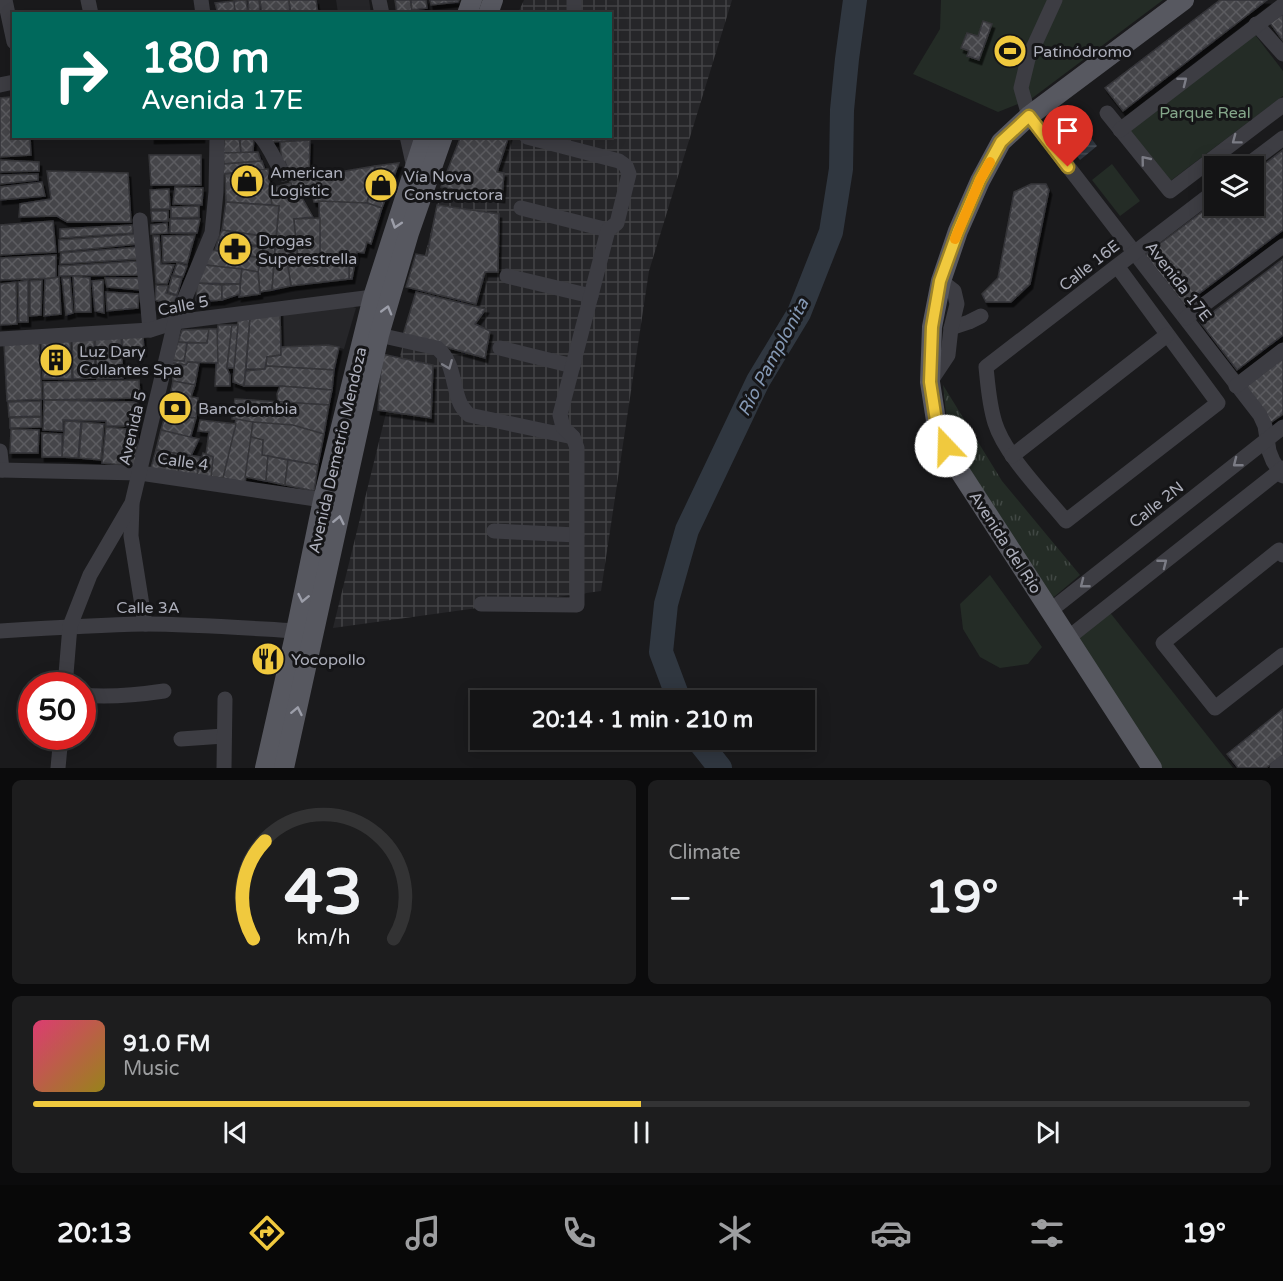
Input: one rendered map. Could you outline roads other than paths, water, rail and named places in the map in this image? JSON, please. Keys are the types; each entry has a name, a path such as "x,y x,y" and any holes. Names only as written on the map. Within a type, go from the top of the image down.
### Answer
{"main road":[{"name":"Avenida del Río","path":"1152,768 955,464 937,427 930,382 932,327 940,281 958,231 980,180 1001,142 1029,116 1184,0"},
{"name":"Avenida Demetrio Mendoza","path":"265,768 323,500 373,297 424,138"},
{"name":"Avenida Demetrio Mendoza","path":"284,768 379,335 409,233 442,138"}],"street":[{"path":"5,0 12,33"},
{"path":"1029,116 1021,88 1028,59 1055,0"},
{"path":"1120,130 1283,5"},
{"path":"1256,24 1283,54"},
{"path":"1107,113 1170,190 1283,105"},
{"name":"Avenida 17E","path":"1029,116 1260,415 1265,426 1269,451 1273,461 1282,472"},
{"name":"Avenida 5","path":"66,672 70,626 90,575 132,503 175,322 212,233 216,192 217,138"},
{"path":"262,138 283,174"},
{"path":"407,138 414,168"},
{"path":"481,604 577,605 577,448 573,437 563,428 560,415 608,230 617,223 629,174 626,166 619,160 560,141 535,138"},
{"path":"1259,156 1283,138"},
{"name":"Calle 16E","path":"1012,456 995,425 989,399 986,367 1204,199"},
{"path":"521,208 608,230"},
{"path":"140,220 150,330"},
{"path":"1186,318 1283,246"},
{"path":"1117,266 1218,403 1066,521 1012,456 1167,334"},
{"path":"507,276 591,296"},
{"path":"930,382 948,355 957,304 954,291 940,281"},
{"name":"Calle 5","path":"0,339 150,330 175,322 373,297"},
{"path":"951,328 981,316"},
{"path":"379,335 436,348 443,353 449,364 459,401 469,415 573,437"},
{"path":"500,348 573,366"},
{"path":"1236,386 1283,350"},
{"name":"Calle 2N","path":"1051,610 1283,427"},
{"path":"0,452 1,470"},
{"name":"Calle 4","path":"1,470 140,473 323,500"},
{"path":"1068,638 1282,472"},
{"path":"132,503 131,536 145,624"},
{"path":"494,531 577,535"},
{"path":"1283,555 1279,550 1163,643 1215,708 1283,655"},
{"name":"Calle 3A","path":"0,631 145,624 296,631"},
{"path":"96,696 131,696 164,691"},
{"path":"224,768 225,699"},
{"path":"181,739 225,736"},
{"path":"58,768 60,750"},
{"path":"1277,768 1283,764"}],"waterway":[{"name":"Río Pamplonita","path":"675,690 661,652 666,604 687,530 758,381 799,313 831,232 841,169 842,110 855,0"},
{"name":"Río Pamplonita","path":"706,750 720,768"}],"place":[{"name":"Patinódromo","path":"1010,51"},
{"name":"American Logistic","path":"247,181"},
{"name":"Vía Nova Constructora","path":"381,185"},
{"name":"Drogas Superestrella","path":"235,249"},
{"name":"Luz Dary Collantes Spa","path":"56,360"},
{"name":"Bancolombia","path":"175,408"},
{"name":"Yocopollo","path":"268,659"}],"park label":[{"name":"Parque Real","path":"1205,112"}]}
